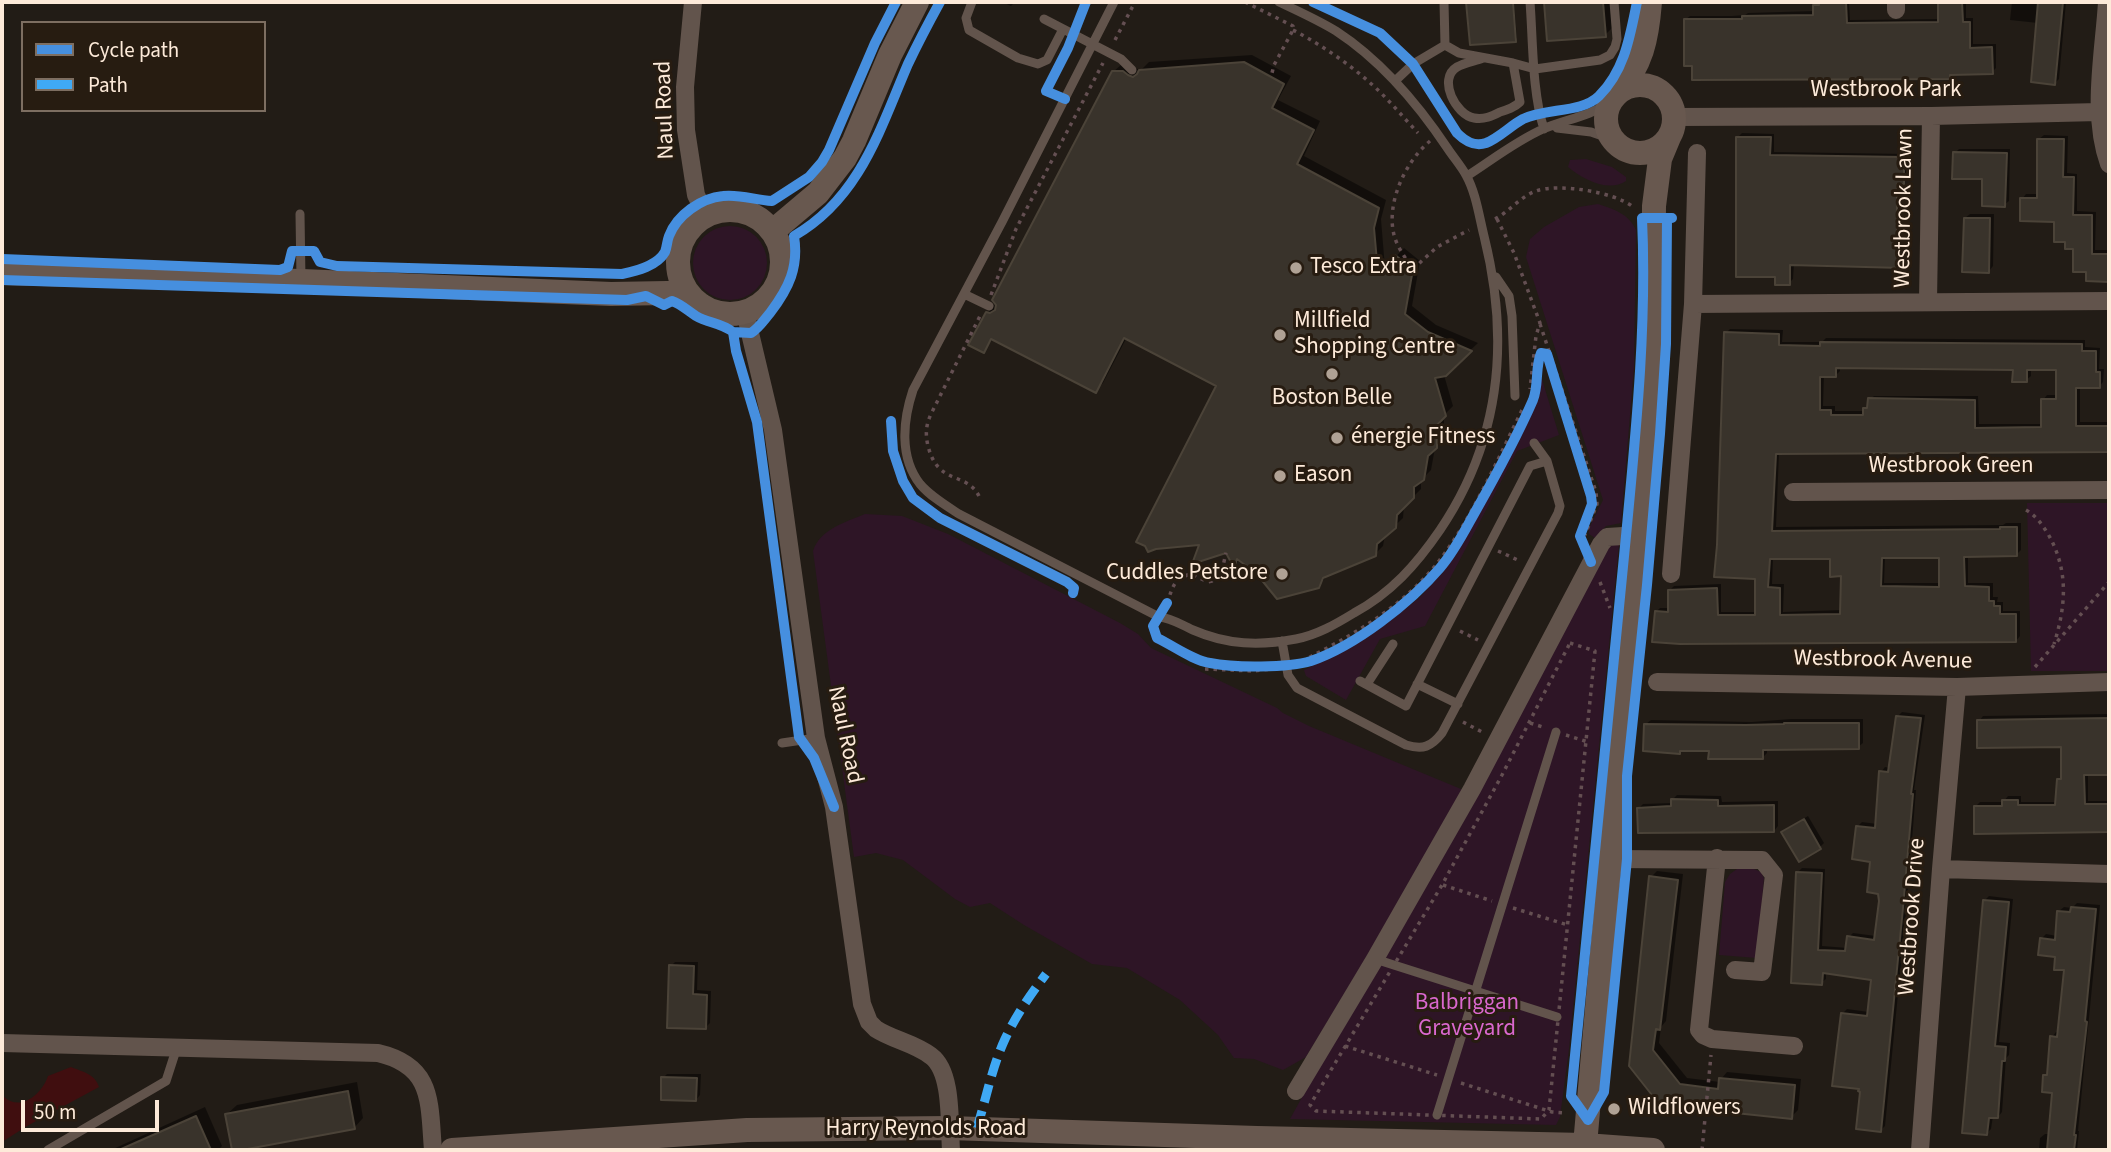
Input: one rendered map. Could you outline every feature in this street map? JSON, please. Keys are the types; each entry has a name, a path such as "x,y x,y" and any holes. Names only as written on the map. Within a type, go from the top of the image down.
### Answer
{"street":[{"name":"Naul Road","path":"693,2 685,87 686,130 696,195 706,215"},
{"path":"773,231 818,192 845,158 890,55 917,2"},
{"path":"1650,2 1647,36 1656,79 1670,116 1650,214"},
{"path":"2108,2 2099,112 2109,164"},
{"path":"1576,1147 1610,859 1653,345 1647,183 1639,168 1617,144 1606,124 1607,112 1613,98 1629,79 1647,36"},
{"path":"1613,98 1633,85 1642,85 1660,91 1670,116 1663,144 1653,150 1631,152 1617,144"},
{"name":"Westbrook Park","path":"1670,116 1931,116 2099,112"},
{"name":"Westbrook Lawn","path":"1928,301 1931,116"},
{"path":"1671,574 1693,303 1697,153"},
{"path":"2,273 677,295 715,312 730,314 758,307 777,286 782,272 780,244 773,231 754,215 743,210 730,209 706,215 687,232 678,255 678,269 690,296 701,305"},
{"path":"621,293 669,268 678,255"},
{"path":"1693,303 2109,301"},
{"name":"Naul Road","path":"745,312 773,430 816,738 834,807 864,1012 876,1029 914,1046 940,1065 946,1079 950,1139"},
{"name":"Westbrook Green","path":"1793,492 2109,490"},
{"path":"1296,1091 1375,959 1498,740 1601,544 1607,537 1639,536"},
{"name":"Westbrook Avenue","path":"1657,682 1957,687 2109,682"},
{"name":"Westbrook Drive","path":"1920,1150 1957,687"},
{"path":"1717,858 1699,1030 1713,1039 1794,1046"},
{"path":"1610,859 1762,860 1774,875 1762,972 1735,970"},
{"path":"1941,869 2109,874"},
{"path":"2,1043 378,1053 397,1057 423,1082 429,1099 433,1150"},
{"name":"Harry Reynolds Road","path":"452,1150 747,1130 950,1139 1258,1138 1653,1150"}],"lane":[{"path":"972,2 966,18 969,30 1018,58 1038,64 1046,60 1063,29"},
{"path":"1114,2 913,390 906,411 905,443 915,476 928,492 958,514 1159,617 1168,618 1226,642 1266,644 1308,636 1364,608 1392,588 1427,550 1463,493 1481,448 1494,394 1498,321 1492,273 1467,176 1424,114 1395,81 1352,42 1279,2"},
{"path":"1444,2 1446,45"},
{"path":"1530,2 1540,113 1546,128"},
{"path":"1446,45 1460,53 1535,69 1600,60 1610,55 1617,39 1614,2"},
{"path":"1044,19 1109,52 1132,70"},
{"path":"1395,81 1413,64 1446,45"},
{"path":"1485,58 1456,67 1449,76 1448,84 1453,99 1461,111 1477,119 1486,118 1520,102 1513,63"},
{"path":"1467,176 1522,140 1546,128 1589,115 1613,98"},
{"path":"1546,128 1591,132 1617,144"},
{"path":"300,214 302,281"},
{"path":"1492,273 1509,296 1516,396"},
{"path":"964,294 988,305"},
{"path":"1282,641 1288,676 1297,688 1394,740 1417,748 1435,742 1489,646 1560,506 1547,461 1534,443"},
{"path":"1393,644 1363,683 1406,706 1530,466 1547,461"},
{"path":"1417,684 1458,704"},
{"path":"1437,1115 1556,732"},
{"path":"782,743 816,738"},
{"path":"1375,959 1558,1017"},
{"path":"48,1150 166,1081 177,1047"}],"path":[{"path":"979,496 970,486 936,466 930,453 926,429 932,412 988,305 1016,229 1135,2"},
{"path":"1245,2 1293,26 1293,30 1325,48 1358,73 1429,142 1412,159 1397,191 1393,210 1395,239 1413,269 1437,247 1481,223 1497,219 1534,191 1555,188 1618,198 1650,214"},
{"path":"1272,73 1293,30"},
{"path":"1497,219 1514,253 1540,323 1596,492 1597,504 1585,533 1591,561"},
{"path":"1528,396 1540,323"},
{"path":"1203,665 1286,666 1306,662 1330,652 1375,625 1418,591 1442,566 1481,502 1535,397 1541,353 1547,355 1591,496 1592,504 1580,536 1610,608 1618,612 1621,597"},
{"path":"1306,662 1306,659 1383,614 1418,585 1439,561 1466,518 1525,404"},
{"path":"2024,491 2024,509 2044,527 2062,567 2065,597 2054,644"},
{"path":"1489,546 1530,566"},
{"path":"1159,617 1175,581 1181,576 1191,574 1208,582 1212,581 1223,566 1226,553"},
{"path":"2029,685 2028,670 2034,669 2109,582"},
{"path":"1447,625 1489,646"},
{"path":"1451,716 1498,740"},
{"path":"1702,1150 1713,1039"},
{"path":"1549,1110 1566,1113"}],"green space":[{"path":"1586,159 1612,167 1626,177 1626,181 1612,186 1604,185 1588,180 1568,167 1570,160"},
{"path":"1598,204 1625,216 1636,230 1634,367 1621,523 1606,526 1595,538 1589,534 1589,528 1603,500 1526,257 1530,239 1544,227 1579,207"},
{"path":"730,226 751,232 761,242 767,263 761,284 751,294 730,300 709,294 699,284 693,263 699,242 709,232"},
{"path":"1541,376 1559,435 1517,451 1425,626 1380,639 1346,700 1306,676 1304,670 1348,648 1386,624 1420,597 1444,571 1469,531 1539,399"},
{"path":"2027,503 2109,503 2109,671 2031,671"},
{"path":"865,514 902,516 948,534 1120,623 1138,634 1151,648 1309,726 1461,789 1381,933 1306,1057 1283,1070 1254,1059 1234,1058 1218,1035 1180,1000 1127,968 1092,964 990,903 970,907 903,860 876,853 854,857 813,551 816,543 828,532"},
{"name":"Balbriggan Graveyard","path":"1619,544 1569,1049 1560,1117 1556,1125 1290,1119 1604,551"},
{"path":"1737,869 1754,869 1761,872 1764,878 1757,958 1719,955 1725,882"}],"shaded area":[{"path":"71,1067 92,1076 99,1087 2,1142 2,1098 17,1103 24,1102 36,1095 48,1076"}],"building":[{"path":"1466,2 1513,2 1516,42 1470,45"},
{"path":"1544,2 1603,2 1606,37 1547,41"},
{"path":"1819,2 1846,2 1847,23 1851,23 1938,22 1938,2 1962,2 1963,22 1970,22 1970,48 1992,47 1993,74 1950,75 1950,79 1692,80 1692,66 1684,66 1684,19 1813,15 1813,5 1819,5"},
{"path":"2038,2 2063,2 2055,85 2031,82"},
{"name":"Millfield Shopping Centre","path":"1244,62 1284,84 1272,108 1314,130 1297,164 1379,208 1374,228 1378,273 1395,255 1413,269 1405,314 1428,332 1472,351 1446,376 1435,378 1446,416 1437,425 1437,448 1428,456 1424,480 1414,487 1414,498 1397,515 1396,528 1377,544 1376,556 1323,578 1319,588 1277,599 1256,573 1237,559 1234,568 1226,553 1192,564 1199,545 1148,552 1145,546 1136,542 1216,386 1124,338 1096,393 991,339 984,353 968,345 986,312 995,310 996,305 992,300 1112,71 1123,71 1133,77 1139,70"},
{"path":"1736,137 1771,137 1770,155 1904,157 1904,184 1897,184 1897,231 1898,241 1904,241 1903,268 1790,265 1790,285 1775,285 1775,277 1736,277"},
{"path":"2037,139 2064,139 2063,177 2074,177 2073,215 2092,215 2092,254 2109,254 2109,282 2086,281 2086,272 2073,272 2073,249 2065,249 2065,242 2054,242 2054,222 2020,221 2020,198 2037,198"},
{"path":"1953,152 2007,153 2005,207 1982,206 1982,179 1952,179"},
{"path":"1964,218 1990,218 1989,273 1962,272"},
{"path":"1724,332 1779,334 1779,345 1820,346 1820,342 2082,344 2082,351 2096,351 2096,372 2100,372 2100,388 2076,388 2076,426 2109,426 2109,452 1776,454 1772,531 2017,527 2017,556 1964,557 1965,586 1989,587 1989,601 1994,601 1994,606 2000,606 2000,614 2016,614 2016,642 1652,642 1655,611 1668,612 1668,590 1717,588 1718,615 1755,615 1755,579 1714,577","holes":["1836,368 2013,370 2012,382 2027,382 2027,370 2056,370 2056,399 2041,399 2041,427 1975,428 1975,400 1868,398 1863,415 1831,415 1831,410 1820,410 1820,377 1836,377","1882,558 1939,558 1939,587 1881,586","1770,559 1830,559 1830,577 1841,576 1840,614 1780,615 1780,588 1768,587"]},
{"path":"1896,716 1921,718 1911,794 1903,908 1881,1132 1856,1129 1859,1089 1832,1086 1841,1013 1867,1016 1871,980 1823,973 1822,985 1791,983 1796,872 1822,873 1818,950 1845,951 1847,936 1874,940 1879,901 1878,894 1867,892 1870,862 1852,859 1856,826 1875,828 1879,771 1888,772"},
{"path":"2109,718 2109,775 2084,775 2085,804 2109,804 2109,832 1974,834 1974,806 2002,806 2002,800 2018,800 2018,805 2055,805 2057,779 2061,779 2061,747 1977,748 1977,720"},
{"path":"1859,723 1859,749 1763,750 1763,759 1708,759 1709,751 1680,751 1680,754 1643,751 1644,724"},
{"path":"1671,799 1718,800 1718,806 1774,805 1774,832 1638,833 1637,808 1671,806"},
{"path":"1804,819 1821,849 1799,862 1781,832"},
{"path":"1649,876 1678,880 1660,1030 1656,1029 1653,1050 1680,1084 1718,1089 1719,1078 1795,1085 1792,1119 1688,1108 1688,1112 1663,1109 1629,1066"},
{"path":"1983,900 2009,902 1995,1046 2006,1047 2005,1061 2002,1061 1998,1118 1989,1118 1987,1135 1962,1133"},
{"path":"2071,907 2096,909 2076,1135 2074,1150 2047,1150 2052,1093 2042,1092 2043,1075 2047,1075 2050,1036 2057,1037 2064,970 2054,970 2055,957 2038,955 2040,938 2055,940 2057,911 2070,912"},
{"path":"669,965 694,966 693,994 707,995 706,1029 667,1028"},
{"path":"661,1077 697,1078 696,1101 661,1100"},
{"path":"348,1091 355,1129 232,1150 225,1114"},
{"path":"196,1116 211,1150 119,1150"}],"marked path":[{"path":"977,1128 1000,1050 1019,1013 1046,974"}],"cycle path":[{"path":"2,259 280,270 288,267 292,251 314,251 320,262 337,266 622,274 634,271 661,257 673,228 698,204 715,197 729,196 772,201 809,177 829,150 875,43 896,2"},
{"path":"733,332 754,331 782,295 794,267 794,236 817,220 852,182 877,137 908,64 940,2"},
{"path":"1065,99 1046,91 1068,48 1086,2"},
{"path":"1313,2 1380,33 1413,64 1457,133 1474,144 1491,141 1523,119 1574,108 1599,96 1621,64 1637,2"},
{"path":"1667,218 1666,344 1647,585 1627,776 1627,859 1604,1092 1588,1120 1571,1096 1637,417 1642,338 1642,218 1672,218"},
{"path":"2,280 627,300 646,296 664,305 675,302 701,318 729,329 733,332 757,422 799,737 814,758 834,807"},
{"path":"1167,603 1153,626 1157,638 1197,659 1220,665 1289,665 1311,661 1346,645 1381,622 1428,581 1454,549 1505,458 1533,400 1541,353 1547,354 1591,496 1592,504 1580,536 1591,562"},
{"path":"891,421 893,451 903,481 913,498 940,518 1067,582 1074,588 1073,593"}],"place":[{"name":"Tesco Extra","path":"1296,268"},
{"name":"Millfield Shopping Centre","path":"1280,335"},
{"name":"Boston Belle","path":"1332,374"},
{"name":"énergie Fitness","path":"1337,438"},
{"name":"Eason","path":"1280,476"},
{"name":"Cuddles Petstore","path":"1282,574"},
{"name":"Wildflowers","path":"1614,1109"}]}
